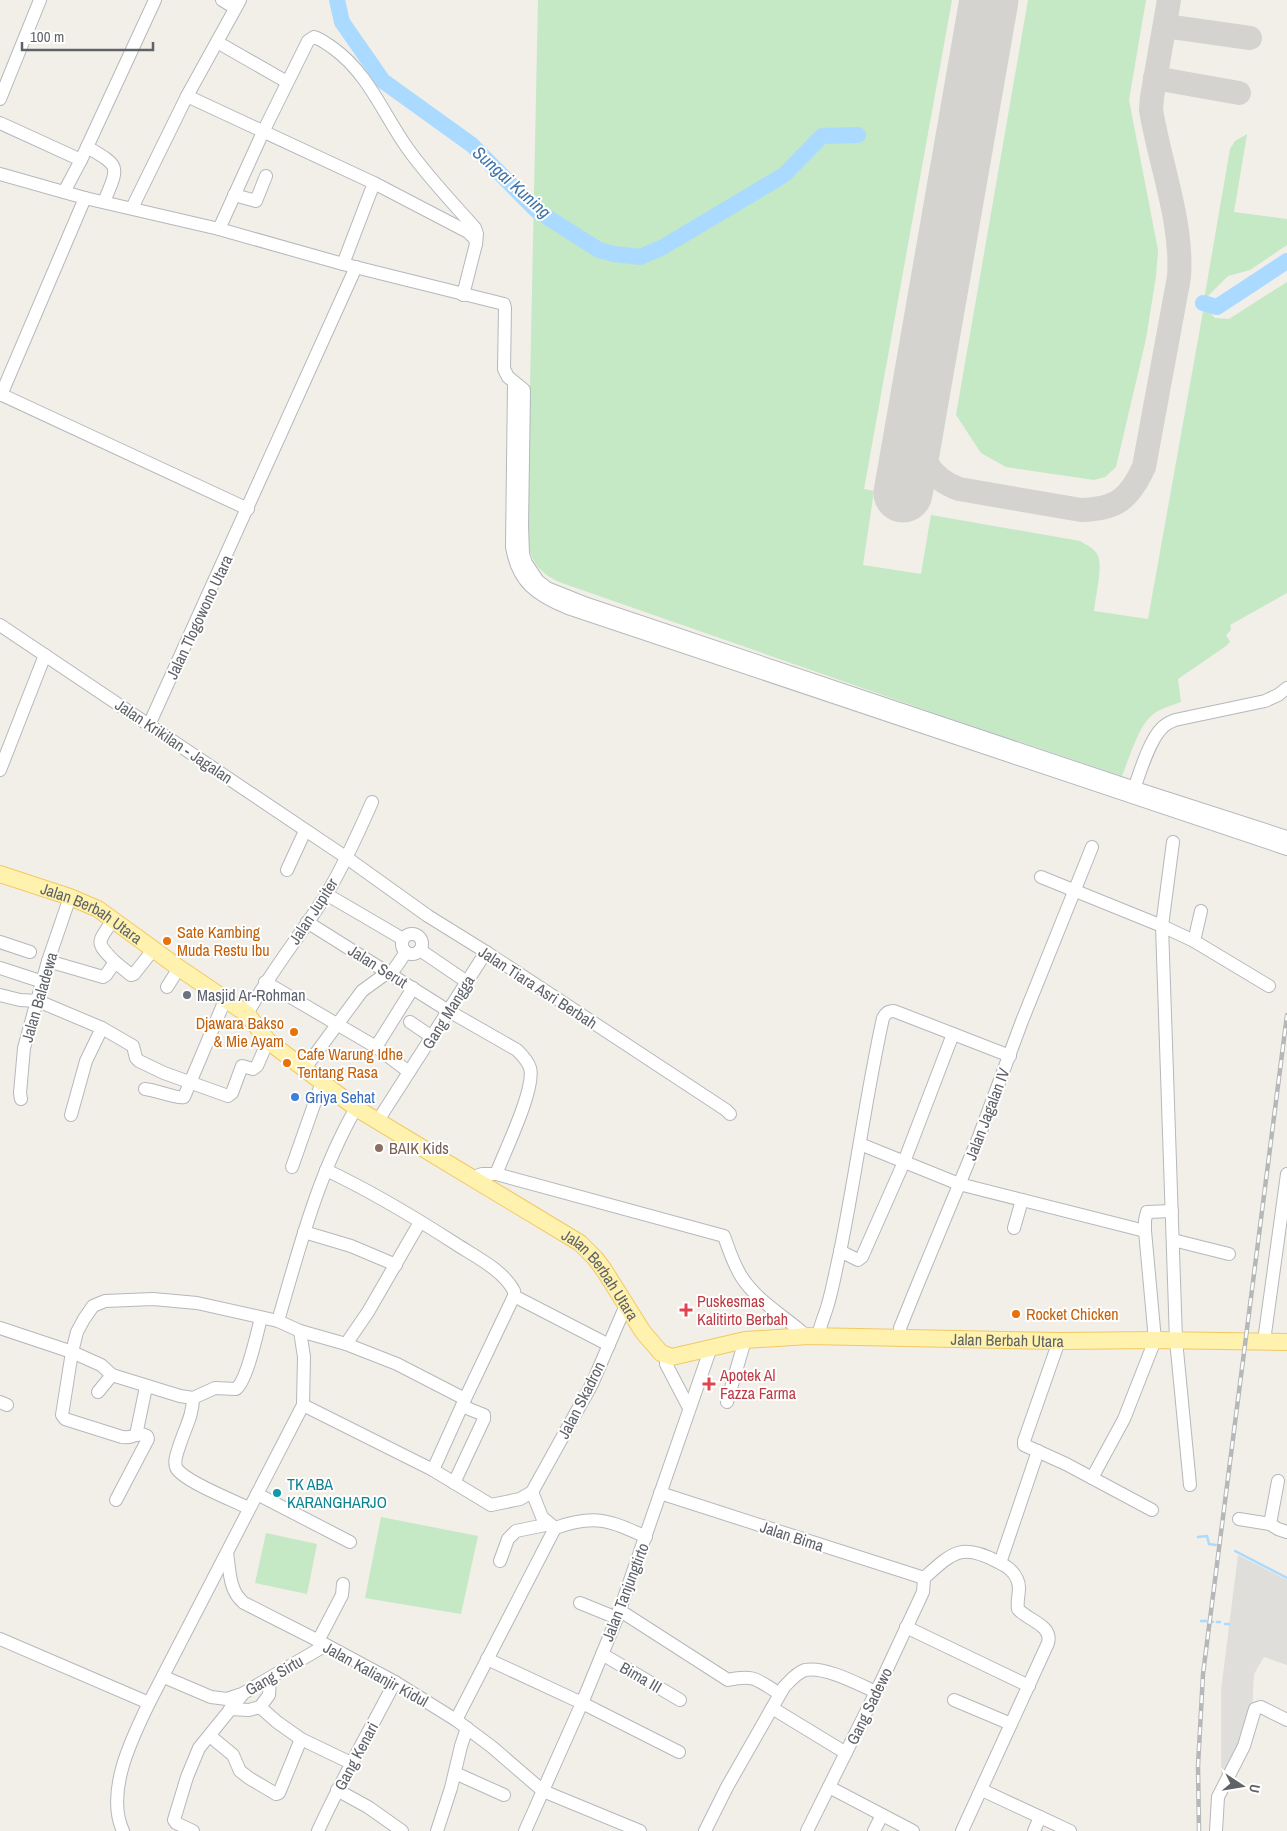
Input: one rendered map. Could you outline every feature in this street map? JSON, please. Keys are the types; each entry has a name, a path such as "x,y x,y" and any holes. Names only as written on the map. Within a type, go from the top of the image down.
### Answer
{"main road":[{"name":"Jalan Berbah Utara","path":"0,874 70,897 98,909 153,950 247,1014 268,1041 356,1108 580,1243 596,1258 643,1332 661,1353 666,1356 677,1357 708,1347 745,1340 811,1337 1287,1342"}],"street":[{"path":"0,99 4,73 40,0"},
{"path":"64,192 81,160 155,0"},
{"path":"132,208 187,96 238,4 222,0"},
{"path":"219,229 263,132 308,41 313,37 317,38 345,56 355,67 407,148 475,228 477,234 476,244 463,295"},
{"path":"217,42 287,82"},
{"path":"187,96 374,183 458,226 468,232 476,244"},
{"path":"0,123 81,160"},
{"path":"87,147 111,161 115,169 114,178 104,202"},
{"path":"0,174 85,198 219,229 343,264 463,295 502,303 505,306 504,369 507,375 519,386 512,547 518,571 533,589 542,596 568,608 931,724 1133,793 1287,849"},
{"path":"234,195 256,201 266,176"},
{"path":"343,264 374,183"},
{"path":"85,198 1,394 248,509"},
{"name":"Jalan Tlogowono Utara","path":"149,725 356,267"},
{"name":"Jalan Krikilan - Jagalan","path":"0,625 347,858"},
{"path":"0,770 44,655"},
{"path":"1133,793 1152,743 1161,728 1167,723 1265,701 1287,688"},
{"path":"1133,793 1287,837"},
{"name":"Jalan Jupiter","path":"247,1014 264,982 326,894 347,858 372,802"},
{"path":"287,870 306,831"},
{"path":"1173,842 1162,926 1176,1340 1190,1485"},
{"name":"Jalan Jagalan IV","path":"900,1337 900,1328 978,1139 1092,847"},
{"name":"Jalan Tiara Asri Berbah","path":"347,858 428,916 486,952 730,1114"},
{"path":"1041,876 1194,941 1269,986"},
{"path":"326,894 402,938"},
{"name":"Jalan Baladewa","path":"21,1099 24,1048 48,961 70,897"},
{"path":"1194,941 1201,911"},
{"path":"417,935 428,916"},
{"path":"113,920 100,940 101,948 129,974 133,975 153,950"},
{"name":"Jalan Serut","path":"307,922 447,1010 517,1050 530,1067 530,1087 496,1174"},
{"path":"410,933 417,935 422,942 420,950 413,954 406,952 402,946 402,938 410,933"},
{"path":"0,942 30,952"},
{"path":"420,950 467,982"},
{"path":"305,1068 362,991 390,973 406,952"},
{"name":"Gang Mangga","path":"377,1122 432,1037 447,1010 486,952"},
{"path":"48,961 103,977 115,962"},
{"path":"0,968 43,982"},
{"path":"167,987 179,968"},
{"path":"264,982 376,1047 409,1072"},
{"path":"376,1047 413,988"},
{"path":"0,995 38,1001 102,1028 133,1046 139,1062 228,1096 241,1068 243,1066 252,1069 258,1066 268,1041"},
{"path":"145,1089 155,1090 182,1099 184,1097 225,1000"},
{"path":"472,1178 482,1174 496,1174 724,1236 731,1256 742,1277 758,1296 802,1332 811,1337 819,1330 829,1303 860,1144 869,1080 883,1018 886,1013 894,1011 1010,1056"},
{"path":"410,1022 432,1037"},
{"path":"71,1115 86,1061 102,1028"},
{"path":"840,1252 858,1260 862,1257 904,1162 952,1034"},
{"path":"292,1167 322,1082"},
{"path":"278,1321 304,1232 326,1170 356,1108"},
{"path":"860,1144 959,1184 1145,1231"},
{"path":"326,1170 358,1184 420,1222 502,1275 512,1287 514,1296 463,1402 433,1470"},
{"path":"1264,1341 1287,1174"},
{"path":"1014,1228 1022,1200"},
{"path":"1092,1478 1124,1419 1155,1340 1145,1231 1147,1212 1172,1210"},
{"path":"346,1344 368,1312 420,1222"},
{"path":"304,1232 351,1246 396,1265"},
{"path":"1173,1240 1229,1254"},
{"path":"514,1296 609,1345"},
{"path":"116,1500 148,1439 142,1434 126,1438 122,1437 62,1417 77,1332 93,1306 105,1301 152,1299 197,1303 278,1321 300,1331 346,1344 397,1364 484,1415 484,1419 454,1483"},
{"name":"Jalan Skadron","path":"532,1492 592,1384 626,1305"},
{"path":"0,1328 72,1352 101,1366 112,1375 146,1387 193,1398 210,1389 234,1389 239,1387 261,1318"},
{"path":"123,1831 118,1811 121,1777 130,1744 303,1404 304,1357 300,1331"},
{"path":"727,1402 745,1340"},
{"path":"1059,1341 1024,1441 1026,1446 1152,1510"},
{"name":"Jalan Tanjungtirto","path":"525,1831 582,1703 618,1614 709,1353 708,1347"},
{"path":"666,1356 666,1364 689,1408"},
{"path":"98,1392 112,1375"},
{"path":"136,1435 146,1387"},
{"path":"193,1398 193,1408 178,1454 176,1468 185,1477 249,1508"},
{"path":"303,1404 433,1470 491,1504 520,1499 532,1492 542,1517 553,1526"},
{"path":"1000,1563 1038,1451"},
{"path":"1270,1524 1278,1481"},
{"name":"Jalan Bima","path":"660,1493 924,1578"},
{"path":"257,1494 350,1542"},
{"path":"1238,1519 1270,1524 1287,1532"},
{"path":"500,1561 511,1534 516,1531 582,1520 600,1520 620,1525 646,1537"},
{"path":"456,1720 553,1526"},
{"path":"924,1578 944,1560 958,1552 967,1550 1000,1563 1013,1571 1018,1581 1018,1609 1043,1627 1048,1632 1049,1637 1029,1686 962,1831"},
{"name":"Jalan Kalianjir Kidul","path":"227,1553 231,1584 237,1598 250,1607 277,1619 395,1682 456,1720 492,1747 543,1791 618,1827 640,1831"},
{"name":"Gang Sadewo","path":"808,1831 923,1592 924,1578"},
{"path":"322,1643 342,1595 342,1584"},
{"path":"580,1603 618,1614 728,1680 745,1676 755,1678 780,1694"},
{"path":"906,1627 1029,1686"},
{"path":"0,1639 150,1703"},
{"name":"Gang Sirtu","path":"164,1677 211,1697 228,1699 242,1694 270,1678 322,1643"},
{"name":"Bima III","path":"602,1654 680,1700"},
{"path":"487,1659 582,1703 679,1752"},
{"path":"705,1831 784,1687 795,1675 805,1670 831,1673 876,1692"},
{"path":"230,1709 249,1710 260,1707 269,1695 270,1678"},
{"name":"Gang Kenari","path":"318,1831 350,1763 363,1744 395,1682"},
{"path":"193,1831 174,1821 192,1762 199,1748 242,1694"},
{"path":"954,1700 1011,1724"},
{"path":"260,1707 277,1722 301,1738 350,1763"},
{"path":"1216,1831 1218,1797 1244,1746 1255,1709 1261,1707 1287,1720"},
{"path":"772,1708 846,1754"},
{"path":"437,1831 467,1728"},
{"path":"210,1736 233,1755 240,1771 276,1794 279,1793 301,1738"},
{"path":"455,1774 504,1795"},
{"path":"829,1787 912,1831"},
{"path":"337,1790 368,1807 402,1831"},
{"path":"982,1790 1070,1831"},
{"path":"874,1831 882,1815"},
{"path":"1034,1831 1040,1817"}],"shaded area":[{"path":"1238,1555 1287,1580 1287,1665 1264,1657 1254,1674 1252,1712 1241,1742 1221,1784 1221,1690"}],"green space":[{"path":"538,0 952,0 864,489 874,491 863,565 921,574 931,515 1080,541 1095,551 1099,561 1094,611 1148,619 1204,306 1215,318 1229,319 1287,282 1287,593 1230,625 1231,630 1226,635 1230,642 1178,679 1181,702 1156,712 1145,723 1122,776 937,714 559,582 539,568 529,549 527,532"},
{"path":"1028,0 1146,0 1129,100 1158,250 1156,276 1146,339 1116,467 1105,477 1094,480 1006,467 981,453 956,415"},
{"path":"1247,134 1234,212 1287,219 1287,245 1250,270 1228,276 1204,300 1230,149 1235,141"},
{"path":"381,1517 478,1536 461,1614 365,1598"},
{"path":"266,1533 317,1544 307,1594 255,1583"}],"waterway":[{"name":"Sungai Kuning","path":"337,0 342,22 383,81 472,145 536,210 599,250 614,254 640,257 663,247 784,175 822,136 858,135"},
{"name":"Sungai Kuning","path":"1203,303 1217,307 1287,261"},
{"path":"1198,1537 1207,1536 1209,1544 1216,1545"},
{"path":"1235,1551 1287,1578"},
{"path":"1201,1621 1206,1621"}],"taxiway":[{"path":"917,415 918,439 924,460 938,477 947,484 959,489 1081,510 1113,504 1133,487 1144,467 1179,277 1178,236 1151,110 1169,0"},
{"path":"1165,26 1250,38"},
{"path":"1155,78 1239,93"}],"runway":[{"path":"903,493 989,0"}],"railway":[{"path":"1199,1831 1198,1766 1203,1674 1287,1015"}],"place":[{"name":"Sate Kambing Muda Restu Ibu","path":"167,941"},
{"name":"Masjid Ar-Rohman","path":"187,995"},
{"name":"Djawara Bakso & Mie Ayam","path":"294,1032"},
{"name":"Cafe Warung Idhe Tentang Rasa","path":"287,1063"},
{"name":"Griya Sehat","path":"295,1097"},
{"name":"BAIK Kids","path":"379,1148"},
{"name":"Puskesmas Kalitirto Berbah","path":"686,1310"},
{"name":"Rocket Chicken","path":"1016,1314"},
{"name":"Apotek Al Fazza Farma","path":"709,1384"},
{"name":"TK ABA KARANGHARJO","path":"277,1493"}]}
